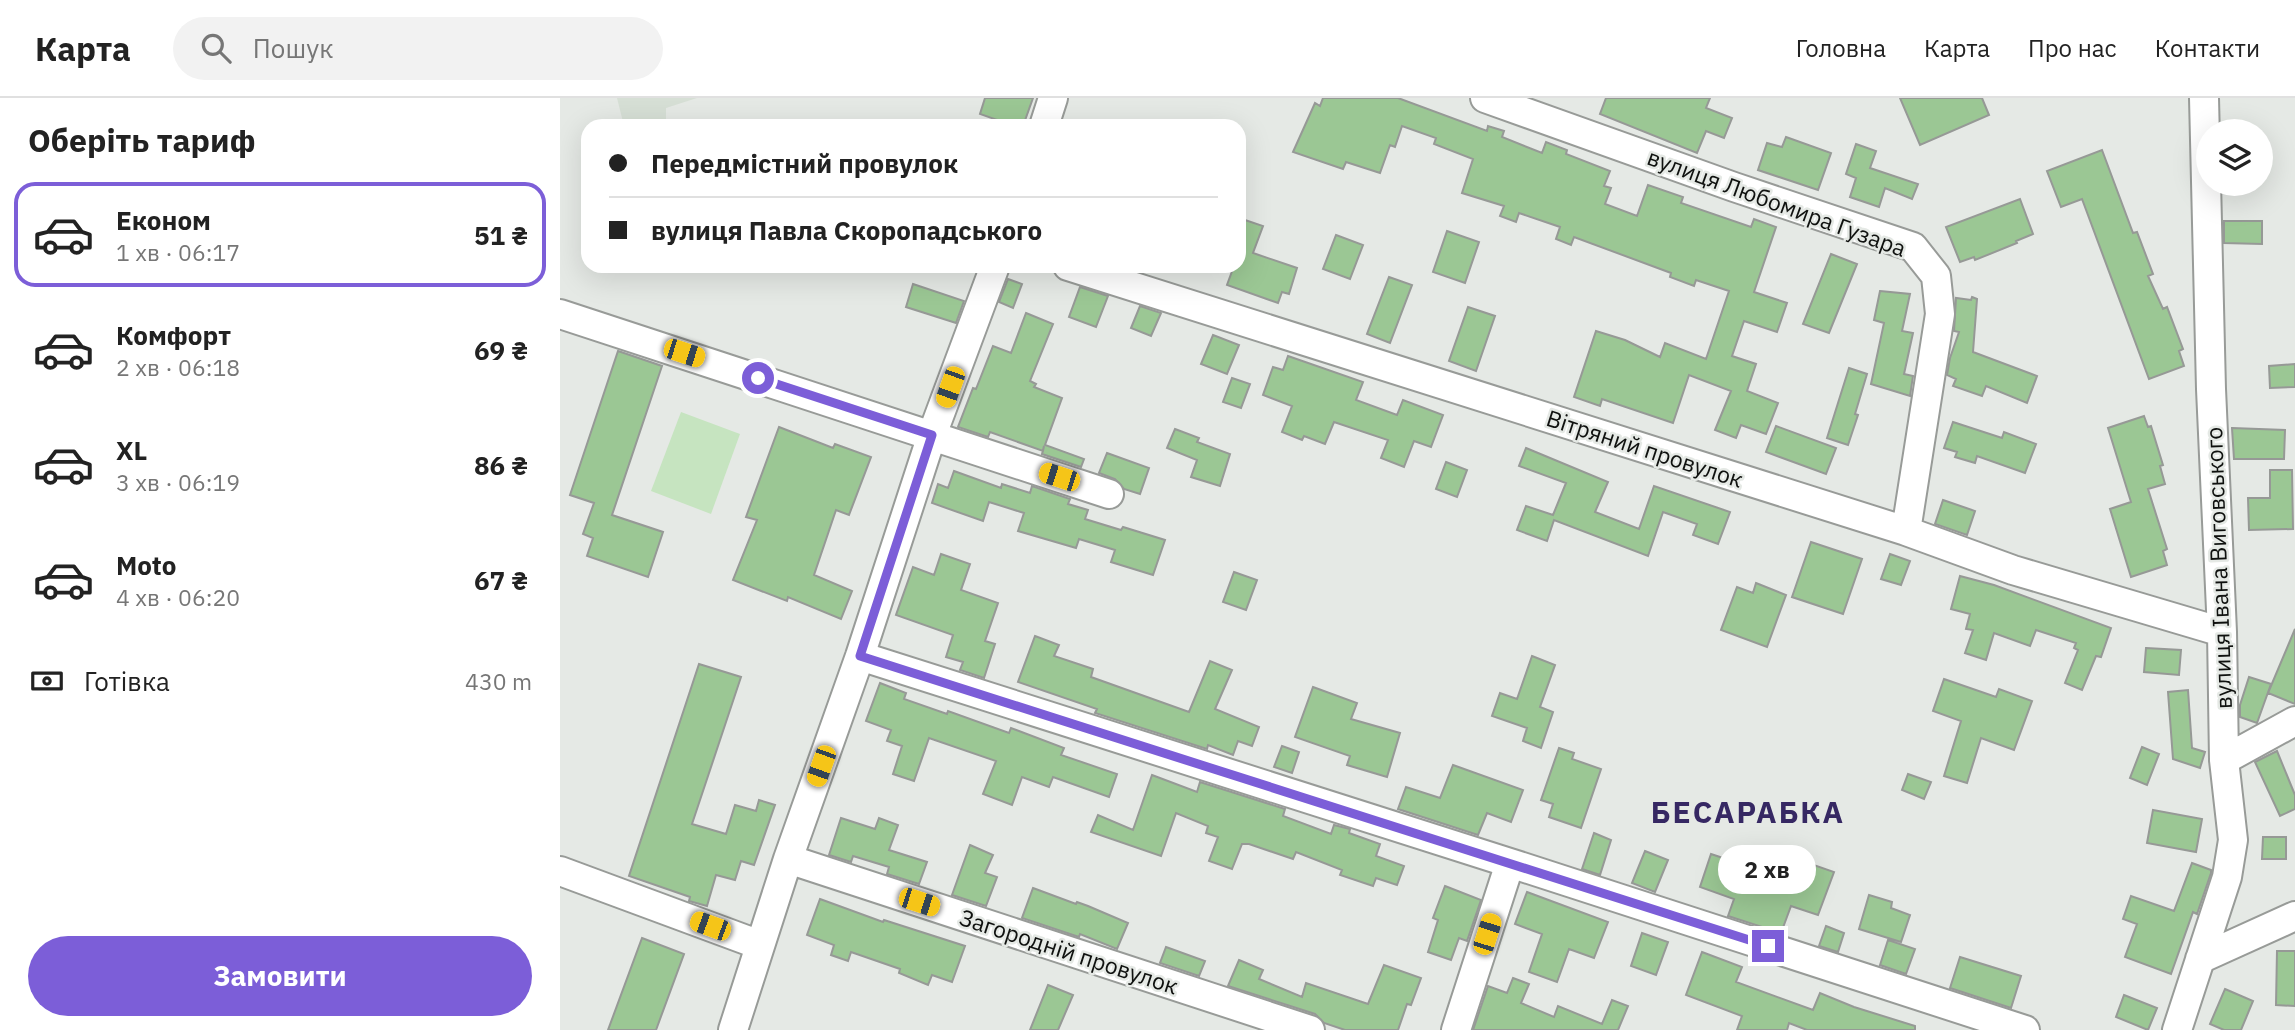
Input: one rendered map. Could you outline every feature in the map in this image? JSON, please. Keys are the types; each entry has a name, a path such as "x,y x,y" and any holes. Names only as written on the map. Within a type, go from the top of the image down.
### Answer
{"street":[{"path":"1046,119 1053,98"},
{"name":"вулиця Любомира Гузара","path":"1485,98 1734,187 1913,247 1936,276 1940,314 1906,531"},
{"name":"вулиця Івана Виговського","path":"2177,1030 2227,877 2233,840 2224,760 2204,98"},
{"path":"733,1030 932,435 992,273"},
{"name":"Вітряний провулок","path":"1090,273 1906,531 2013,570 2222,632"},
{"path":"560,314 1109,494"},
{"path":"860,656 2025,1030"},
{"path":"2224,760 2295,720"},
{"name":"Загородній провулок","path":"788,859 1310,1030"},
{"path":"1456,1030 1510,863"},
{"path":"560,871 760,945"},
{"path":"2200,959 2295,916"}],"shaded area":[{"path":"617,98 697,98 666,108 666,119 622,119"}],"green space":[{"path":"681,412 740,434 711,514 651,491"}],"building":[{"path":"985,98 1033,98 1026,119 994,119 980,114"},
{"path":"1323,98 1398,98 1487,131 1488,126 1504,131 1502,137 1542,153 1546,142 1567,150 1566,154 1610,171 1604,186 1611,188 1605,204 1637,216 1648,185 1683,197 1681,203 1751,227 1754,219 1776,227 1754,292 1787,303 1777,332 1744,321 1732,356 1756,364 1747,391 1778,403 1766,434 1741,425 1736,438 1715,430 1731,391 1689,375 1673,423 1602,399 1600,406 1574,397 1596,331 1625,340 1660,357 1665,343 1706,359 1729,291 1696,280 1694,286 1670,277 1671,273 1574,237 1571,245 1556,239 1560,227 1519,213 1516,222 1500,216 1504,206 1462,193 1473,159 1434,144 1436,138 1402,126 1395,147 1390,145 1380,173 1346,162 1343,169 1293,152 1315,103 1320,106"},
{"path":"1606,98 1710,98 1706,108 1732,118 1724,138 1706,131 1697,153 1600,114"},
{"path":"1900,98 1982,98 1989,115 1920,145"},
{"path":"1786,137 1831,153 1818,190 1758,170 1767,143 1782,147"},
{"path":"1856,144 1876,151 1870,168 1918,184 1912,199 1885,188 1879,207 1850,197 1856,178 1846,174"},
{"path":"2102,150 2133,233 2137,232 2153,274 2148,276 2163,309 2167,307 2183,349 2179,351 2184,366 2149,379 2082,199 2061,207 2047,171"},
{"path":"2020,199 2033,234 1975,260 1974,257 1960,262 1946,227"},
{"path":"1246,220 1263,226 1253,253 1297,268 1289,294 1282,292 1278,303 1227,285 1231,273 1246,273"},
{"path":"2224,221 2262,221 2262,244 2224,243"},
{"path":"1447,231 1479,242 1465,283 1433,272"},
{"path":"1336,235 1363,245 1350,279 1323,269"},
{"path":"1831,254 1857,264 1829,333 1803,324"},
{"path":"1389,277 1412,285 1390,343 1367,334"},
{"path":"1008,279 1022,284 1013,308 999,302"},
{"path":"913,284 964,301 956,323 906,307"},
{"path":"1080,287 1108,296 1096,327 1069,317"},
{"path":"1880,291 1910,294 1902,331 1913,333 1904,374 1913,376 1910,396 1871,384 1884,323 1874,320"},
{"path":"1972,297 1977,299 1973,352 2037,376 2027,403 1986,386 1982,396 1953,386 1956,379 1947,375 1959,332 1954,331 1956,298 1971,300"},
{"path":"1140,306 1161,313 1151,336 1131,328"},
{"path":"1468,307 1495,316 1476,371 1449,361"},
{"path":"1026,313 1053,324 1030,381 1036,384 1034,387 1062,398 1045,445 1084,459 1081,467 990,432 988,437 958,427 993,346 1011,353"},
{"path":"1213,335 1239,345 1227,374 1201,364"},
{"path":"618,351 662,366 612,515 663,532 648,577 587,556 593,538 583,534 594,503 570,495"},
{"path":"1288,356 1363,382 1356,400 1397,415 1403,400 1443,415 1431,447 1414,441 1404,467 1381,458 1388,440 1334,422 1325,444 1304,436 1302,440 1282,432 1292,406 1263,395 1273,367 1283,370"},
{"path":"2295,364 2295,387 2270,388 2269,366"},
{"path":"1849,368 1867,374 1848,445 1827,438"},
{"path":"1232,378 1250,384 1241,408 1223,402"},
{"path":"2144,416 2148,427 2151,426 2163,465 2160,466 2165,484 2148,489 2167,549 2163,551 2167,565 2131,577 2110,509 2131,502 2108,428"},
{"path":"1953,422 2002,438 2004,432 2036,444 2025,473 1977,456 1975,463 1955,457 1957,452 1944,448"},
{"path":"1776,426 1836,448 1826,474 1766,452"},
{"path":"779,427 833,448 835,444 871,457 849,515 836,510 814,575 852,591 841,619 788,597 787,601 733,580 757,520 746,517"},
{"path":"2232,428 2285,430 2284,459 2234,459"},
{"path":"1175,429 1199,438 1197,442 1230,454 1220,486 1191,477 1197,460 1167,448"},
{"path":"1526,448 1608,482 1595,512 1639,529 1654,486 1730,512 1718,544 1693,535 1697,524 1663,512 1648,556 1554,520 1547,541 1517,530 1526,506 1553,515 1566,483 1519,466"},
{"path":"1107,453 1149,468 1140,494 1124,489 1115,479 1099,473"},
{"path":"1446,462 1467,470 1457,497 1436,489"},
{"path":"2270,470 2292,470 2293,529 2249,530 2248,498 2270,498"},
{"path":"954,471 1001,488 1002,484 1030,493 1032,486 1070,499 1068,504 1088,510 1085,519 1165,540 1153,575 1111,562 1115,550 1079,539 1076,548 1018,531 1024,513 989,502 983,521 932,503 938,484 948,488"},
{"path":"1943,500 1975,511 1967,535 1935,524"},
{"path":"1811,542 1862,559 1843,614 1792,597"},
{"path":"941,554 970,564 961,590 998,603 985,641 995,644 984,678 960,670 963,662 946,657 953,635 896,615 913,567 934,575"},
{"path":"1890,554 1910,561 1901,585 1881,579"},
{"path":"1234,572 1257,580 1246,610 1223,602"},
{"path":"1960,576 1994,585 2111,628 2101,657 2096,656 2082,690 2065,683 2078,650 2074,648 2076,643 2036,630 2030,646 1994,633 1986,660 1965,653 1973,630 1966,629 1970,614 1951,609"},
{"path":"1756,583 1786,595 1767,647 1721,630 1737,587 1753,593"},
{"path":"2295,629 2295,704 2268,693"},
{"path":"1035,636 1059,645 1054,656 1093,669 1091,677 1189,712 1210,661 1232,670 1215,709 1259,727 1252,746 1238,741 1233,755 1208,745 1207,749 1095,713 1097,709 1018,682"},
{"path":"2146,648 2181,650 2179,675 2144,672"},
{"path":"1532,656 1555,665 1540,707 1553,712 1541,748 1523,741 1527,728 1492,716 1500,693 1517,699"},
{"path":"699,664 741,677 692,824 726,834 735,805 756,811 759,800 775,805 754,865 741,861 735,880 716,875 707,906 689,901 690,897 629,876"},
{"path":"2249,677 2271,684 2257,723 2240,717 2240,705"},
{"path":"1944,679 1996,697 1999,689 2032,701 2014,750 1981,738 1967,783 1944,776 1961,721 1933,711"},
{"path":"880,683 906,693 904,699 947,714 948,711 1009,733 1011,728 1064,748 1061,755 1117,774 1109,797 1053,777 1049,787 1022,777 1012,805 983,794 996,761 929,738 914,781 893,774 902,746 887,741 891,730 866,721"},
{"path":"1313,687 1357,703 1351,719 1400,733 1387,777 1347,765 1350,756 1295,737"},
{"path":"2188,690 2192,748 2205,752 2200,768 2173,759 2168,692"},
{"path":"1282,746 1299,752 1292,773 1274,767"},
{"path":"2142,747 2159,754 2147,785 2130,778"},
{"path":"1559,748 1574,753 1572,759 1601,769 1581,828 1549,817 1553,804 1541,800"},
{"path":"2277,751 2295,795 2295,809 2280,816 2255,762"},
{"path":"1453,765 1523,790 1511,822 1487,813 1478,835 1398,809 1406,787 1440,798"},
{"path":"1908,774 1931,782 1924,799 1902,790"},
{"path":"1152,775 1197,792 1200,782 1285,809 1283,816 1331,834 1334,825 1350,829 1349,833 1380,844 1376,856 1404,866 1397,885 1376,878 1373,886 1340,875 1342,870 1296,852 1293,859 1249,844 1242,844 1232,869 1209,861 1218,837 1206,833 1208,826 1176,813 1161,856 1091,832 1098,815 1133,830"},
{"path":"2153,810 2202,819 2196,852 2147,843"},
{"path":"841,818 875,829 879,818 898,825 889,850 927,862 919,884 887,874 889,867 853,856 851,862 829,855"},
{"path":"1594,833 1611,840 1600,875 1582,869"},
{"path":"2263,837 2286,837 2286,859 2262,859"},
{"path":"970,845 993,855 985,873 997,877 986,906 952,895"},
{"path":"1645,851 1668,860 1655,892 1632,883"},
{"path":"1711,854 1750,867 1752,863 1786,873 1791,857 1834,872 1818,915 1791,906 1781,933 1728,916 1734,899 1700,887"},
{"path":"2192,863 2211,870 2211,873 2197,914 2193,912 2171,974 2125,957 2137,924 2123,919 2131,896 2174,911"},
{"path":"1445,886 1481,900 1467,941 1459,938 1451,960 1428,952 1438,920 1433,918"},
{"path":"1033,888 1088,906 1128,923 1117,949 1080,934 1079,937 1022,918"},
{"path":"1527,892 1608,922 1594,958 1569,949 1557,982 1529,972 1542,934 1515,924"},
{"path":"1869,895 1892,902 1891,908 1910,915 1901,942 1859,929"},
{"path":"820,899 883,922 884,920 965,946 952,982 932,975 928,985 899,973 900,969 851,952 848,961 831,955 834,945 807,935"},
{"path":"1826,926 1844,933 1838,952 1819,946"},
{"path":"1642,933 1668,942 1656,975 1631,966"},
{"path":"642,938 684,954 656,1030 608,1030"},
{"path":"1888,940 1915,949 1906,974 1880,965"},
{"path":"1166,947 1205,961 1199,976 1160,963"},
{"path":"2277,951 2295,951 2295,1006 2276,1005"},
{"path":"1702,952 1742,967 1736,982 1813,1010 1820,993 1915,1026 1915,1030 1807,1030 1789,1023 1787,1030 1737,1030 1742,1016 1686,995"},
{"path":"1960,957 2021,976 2011,1008 1950,988"},
{"path":"1239,960 1263,970 1259,979 1302,997 1306,983 1368,1004 1384,965 1421,978 1411,1005 1407,1004 1398,1030 1345,1030 1324,1023 1315,1014 1228,986"},
{"path":"1513,978 1529,984 1521,1003 1554,1017 1558,1006 1602,1024 1612,1000 1628,1006 1618,1030 1473,1030 1488,986 1507,993"},
{"path":"1048,985 1073,995 1058,1030 1030,1030"},
{"path":"2225,989 2253,1001 2241,1030 2224,1030 2210,1024"},
{"path":"2124,995 2157,1008 2148,1030 2116,1017"}],"district":[{"name":"БЕСАРАБКА","path":"1748,811"}],"route":[{"path":"758,378 932,435 860,656 1768,946"}]}
